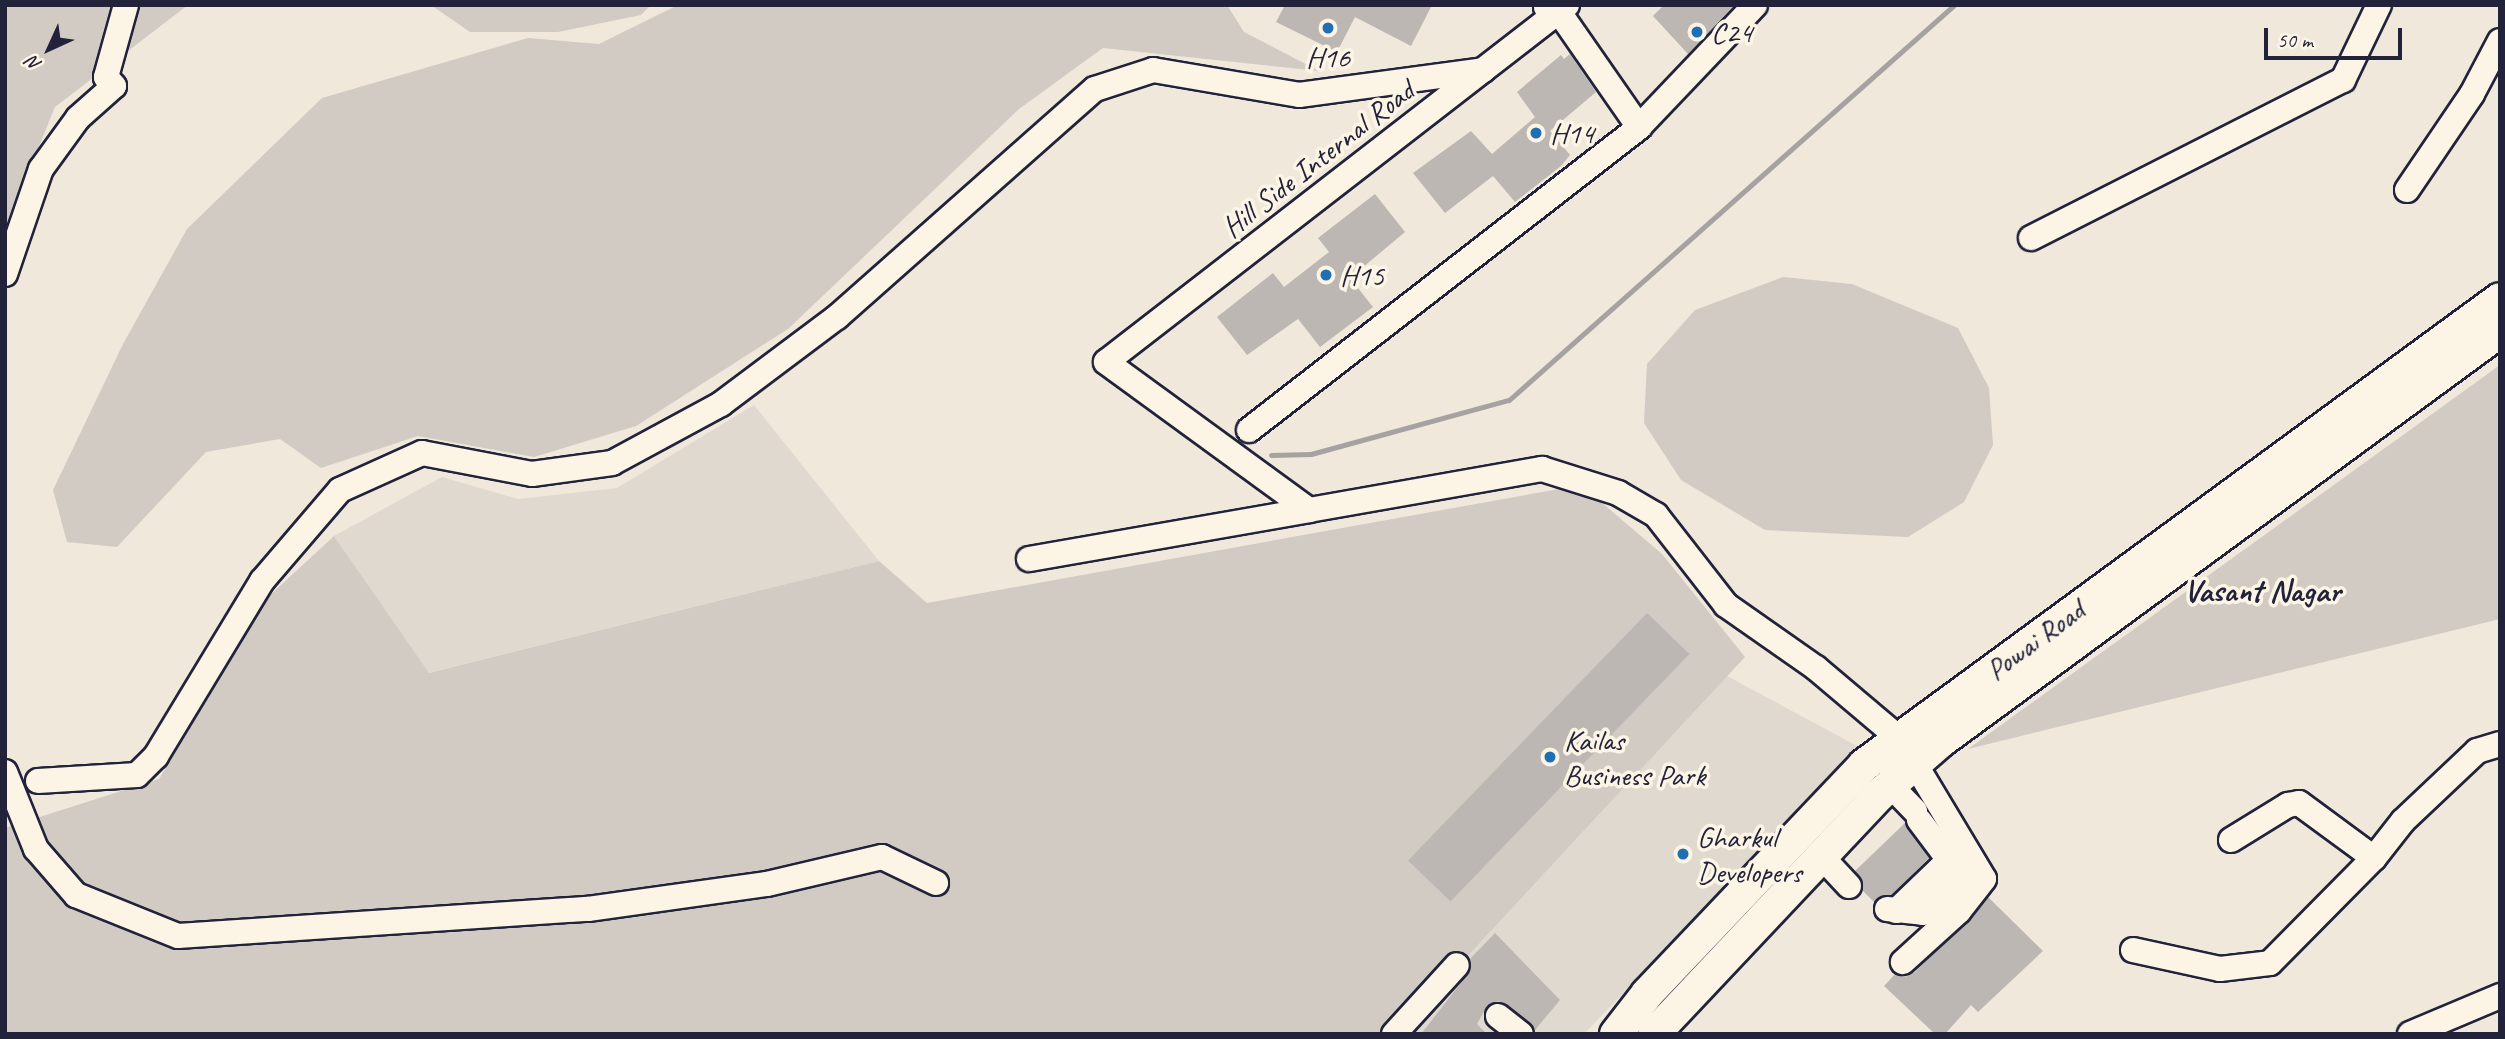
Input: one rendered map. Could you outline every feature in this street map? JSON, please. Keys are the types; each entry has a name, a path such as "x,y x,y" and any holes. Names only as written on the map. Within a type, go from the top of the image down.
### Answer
{"main road":[{"name":"Powai Road","path":"1616,1034 1647,994 1864,765 1907,751 2111,600 2500,299"},
{"name":"Powai Road","path":"2111,600 2500,331"},
{"name":"Powai Road","path":"1654,1034 1890,785 1907,751"}],"street":[{"path":"5,274 41,169 78,118 114,86 106,77 126,5"},
{"path":"1249,430 1639,127 1755,5"},
{"path":"2031,238 2343,80 2379,5"},
{"path":"1556,7 1639,127"},
{"name":"Hill Side Internal Road","path":"1309,510 1107,362 1487,69 1556,7"},
{"path":"2407,190 2472,94 2500,41"},
{"path":"37,781 137,775 156,756 262,581 340,490 422,453 532,474 612,463 721,404 837,317 1095,89 1153,70 1299,95 1487,69"},
{"path":"1030,559 1542,469 1618,493 1656,515 1677,549 1726,605 1816,668 1907,751 1984,878 1959,911 1903,962"},
{"path":"2133,950 2220,969 2270,963 2374,858 2403,821 2477,751 2500,744"},
{"path":"5,772 36,849 76,895 178,936 588,909 767,884 882,857 936,883"},
{"path":"1890,785 1950,860 1892,910 1923,914 1975,864"},
{"path":"2231,840 2288,805 2299,803 2374,858"},
{"path":"1821,856 1849,886"},
{"path":"1394,1034 1457,965"},
{"path":"2410,1034 2500,996"},
{"path":"1498,1016 1521,1034"}],"shaded area":[{"path":"5,5 188,5 55,107 5,230"},
{"path":"431,5 651,5 641,15 558,32 470,32"},
{"path":"678,5 1227,5 1244,32 1319,71 1103,48 1019,109 788,329 636,426 534,457 418,436 321,468 280,439 206,452 117,547 67,542 53,490 123,344 187,229 322,98 528,38 599,44"},
{"path":"1783,277 1852,284 1958,328 1989,388 1993,445 1964,502 1908,537 1765,530 1681,480 1644,423 1647,364 1695,310"},
{"path":"2500,365 2500,619 1968,749"},
{"path":"754,405 879,561 428,673 334,536 442,477 518,499 617,488"},
{"path":"1581,485 1662,554 1745,657 1395,1034 5,1034 5,828 159,779 268,597 334,536 429,673 879,561 927,603"},
{"path":"1714,669 1859,747 1584,1034 1369,1034"}],"building":[{"name":"H16","path":"1285,5 1432,5 1411,46 1355,17 1337,52 1276,22"},
{"name":"C24","path":"1664,5 1734,5 1688,54 1653,16"},
{"name":"H14","path":"1570,54 1596,92 1550,131 1570,155 1561,166 1515,202 1493,176 1445,213 1413,173 1471,131 1492,154 1535,117 1517,92 1561,55 1564,59"},
{"name":"H15","path":"1375,194 1405,232 1350,278 1373,307 1320,347 1298,319 1247,355 1217,317 1273,273 1284,287 1329,252 1318,238"},
{"name":"Kailas Business Park","path":"1647,613 1689,654 1450,901 1408,860"},
{"path":"1905,823 1929,858 1892,895 1874,902 1863,891 1855,871"},
{"path":"1988,897 2043,951 1978,1012 1971,1005 1945,1034 1935,1034 1884,986 1895,974 1905,977 1915,972"},
{"path":"1495,933 1560,1000 1535,1030 1499,1001 1487,1006 1477,1024 1487,1034 1421,1034 1468,974 1470,959"}],"waterway":[{"path":"1271,455 1311,454 1509,400 1954,5"}],"place":[{"name":"H16","path":"1328,28"},
{"name":"C24","path":"1697,32"},
{"name":"H14","path":"1536,133"},
{"name":"H15","path":"1326,275"},
{"name":"Kailas Business Park","path":"1550,757"},
{"name":"Gharkul Developers","path":"1683,854"}],"district":[{"name":"Vasant Nagar","path":"2262,591"}]}
